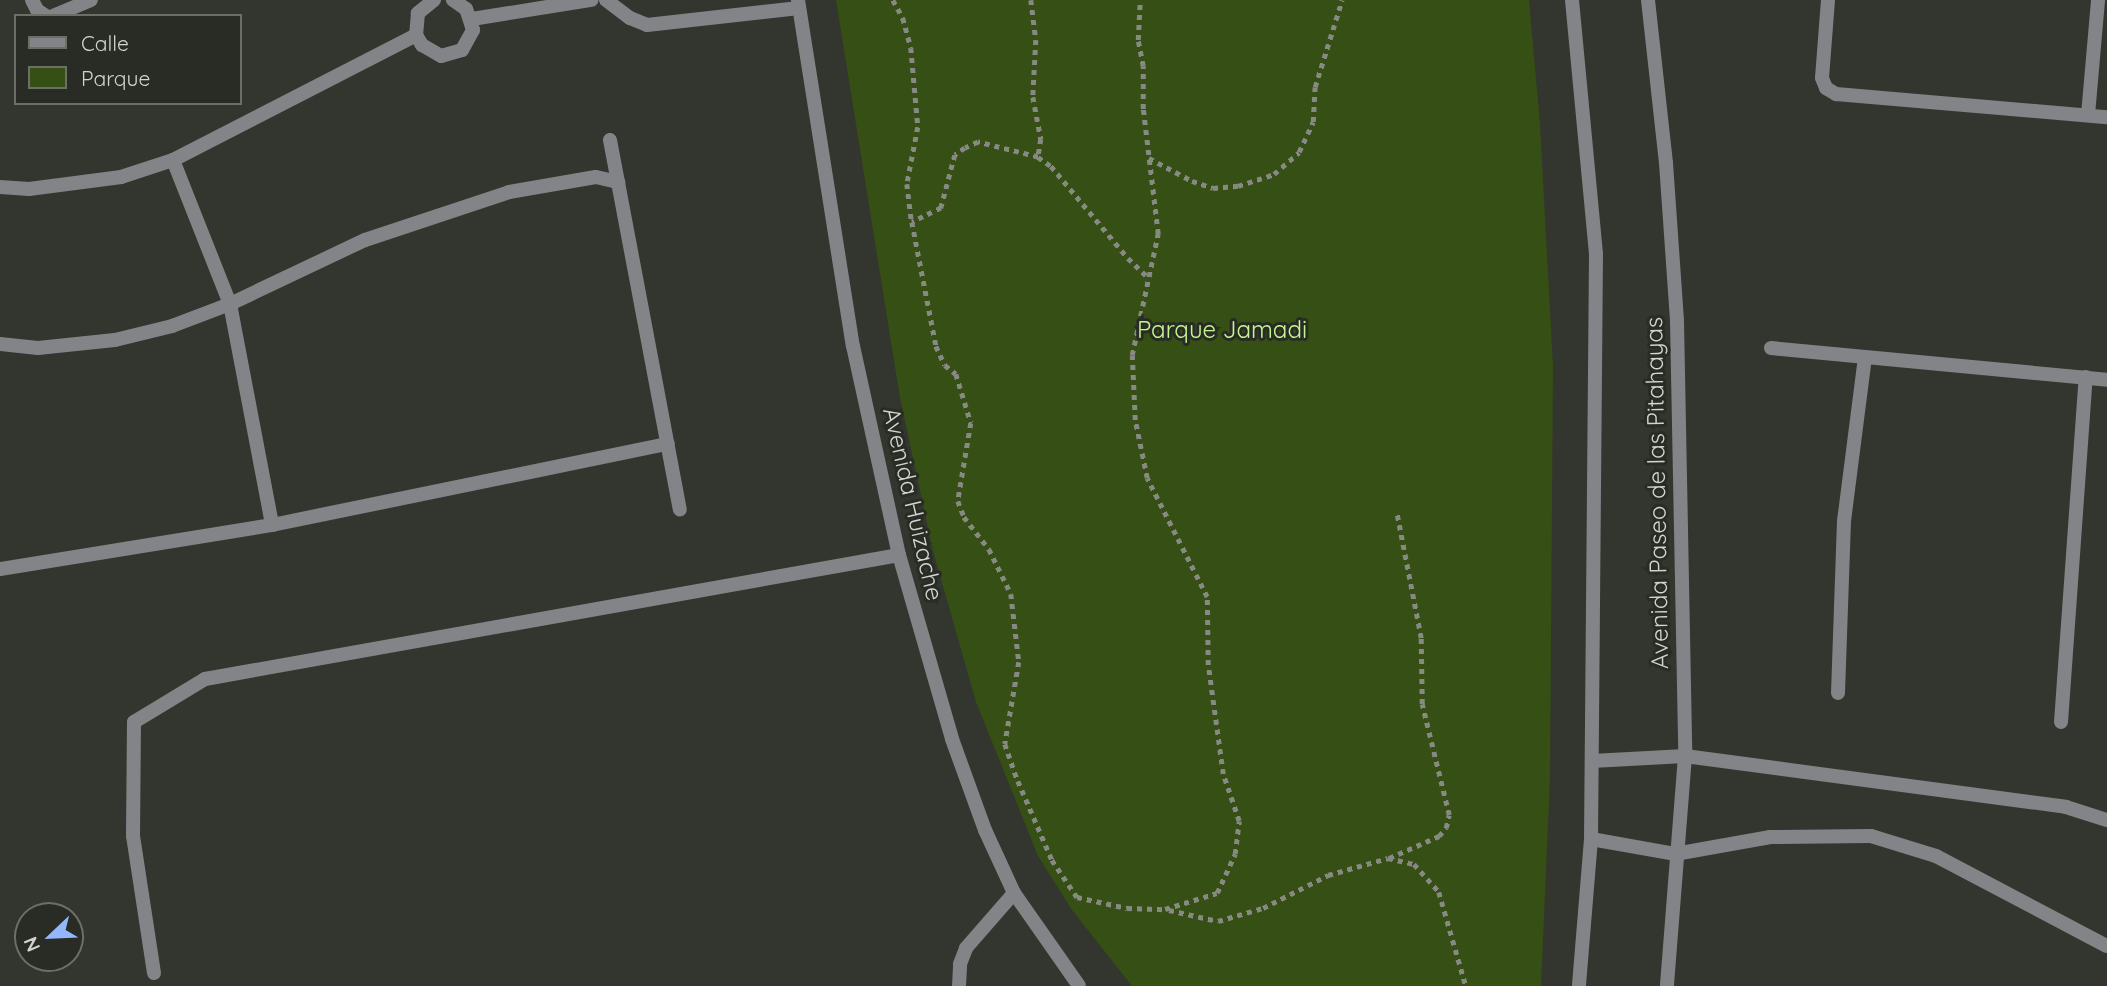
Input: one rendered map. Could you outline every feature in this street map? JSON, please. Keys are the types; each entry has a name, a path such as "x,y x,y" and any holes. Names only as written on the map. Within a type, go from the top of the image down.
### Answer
{"street":[{"path":"32,0 37,10 43,14"},
{"path":"58,14 91,0"},
{"path":"434,0 418,13 416,36 430,52 452,55 469,41 472,19 466,9 453,0"},
{"path":"472,19 590,0"},
{"path":"606,0 630,18 648,25 799,4"},
{"path":"1572,0 1596,254 1591,839 1579,986"},
{"name":"Avenida Paseo de las Pitahayas","path":"1648,0 1666,163 1677,321 1685,756 1675,854 1667,986"},
{"path":"1828,0 1822,78 1826,88 1836,94 2107,117"},
{"path":"2088,115 2098,0"},
{"name":"Avenida Huizache","path":"799,4 853,346 899,555 952,739 985,830 1014,893 1079,986"},
{"path":"0,187 29,189 121,177 173,160 416,36"},
{"path":"610,140 680,509"},
{"path":"173,160 230,304 272,525"},
{"path":"0,344 38,348 115,340 172,326 230,304 365,240 509,192 596,177 618,182"},
{"path":"1771,348 2107,380"},
{"path":"1838,693 1844,521 1865,357"},
{"path":"2061,722 2086,377"},
{"path":"0,569 272,525 668,444"},
{"path":"154,973 133,836 134,722 205,679 899,555"},
{"path":"1592,761 1685,756 2066,807 2107,820"},
{"path":"1591,839 1675,854 1770,836 1871,836 1936,856 2107,946"},
{"path":"959,986 960,964 966,948 1014,893"}],"path":[{"path":"893,0 903,18 911,48 916,101 916,150 907,184 912,222 936,346 945,365 956,374 971,423 958,500 964,517 989,549 1011,594 1019,662 1005,744 1052,860 1077,897 1127,908 1166,909 1218,921 1263,908 1328,875 1388,858 1439,835 1446,828 1449,816 1422,704 1421,638 1414,589 1397,514"},
{"path":"1031,0 1036,40 1033,97 1041,139 1038,157"},
{"path":"1140,0 1138,40 1143,66 1148,158 1158,234 1142,320 1132,355 1135,420 1147,478 1207,597 1208,665 1223,774 1239,821 1235,854 1217,893 1166,909"},
{"path":"1148,158 1192,181 1213,188 1238,186 1274,174 1298,152 1313,122 1315,87 1342,0"},
{"path":"912,222 941,208 956,155 978,142 1038,157 1051,166 1128,258 1149,277"},
{"path":"1388,858 1414,864 1439,892 1466,986"}],"green space":[{"name":"Parque Jamadi","path":"836,0 1529,0 1540,124 1553,366 1550,778 1541,986 1132,986 1072,910 1038,856 976,702 933,551 900,398"}]}
